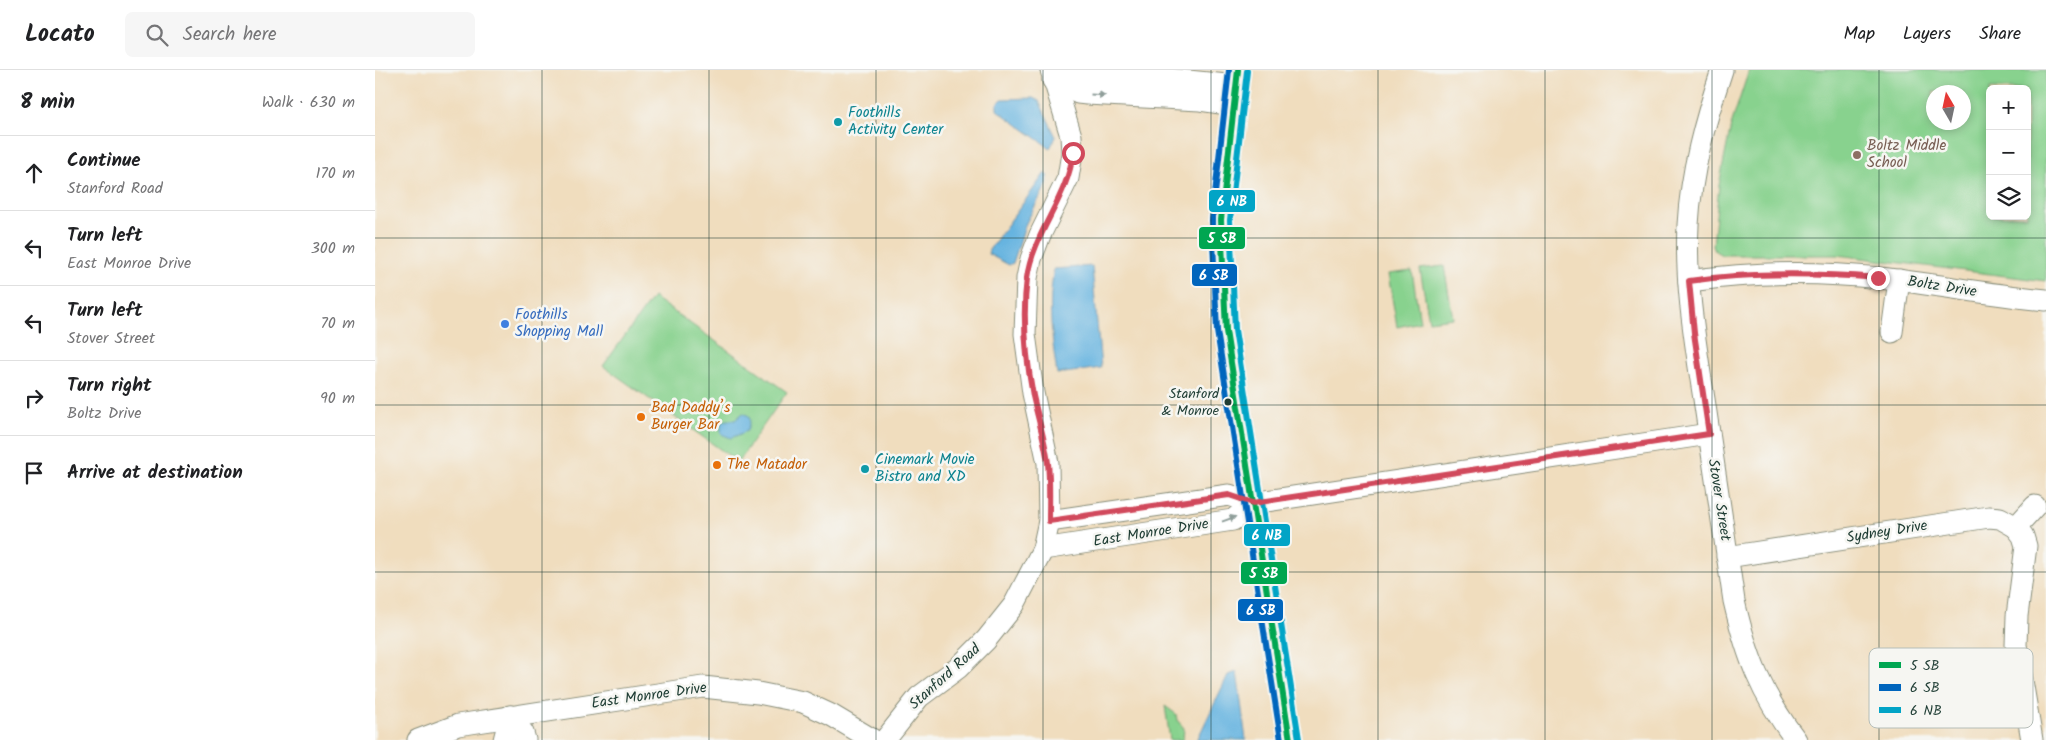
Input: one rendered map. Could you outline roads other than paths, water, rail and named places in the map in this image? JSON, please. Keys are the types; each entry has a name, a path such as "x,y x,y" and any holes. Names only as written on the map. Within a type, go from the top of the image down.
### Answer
{"street":[{"name":"Stover Street","path":"1722,70 1705,120 1696,161 1688,226 1689,281 1694,333 1734,602 1752,668 1765,695 1796,740"},
{"path":"1052,75 1084,94 1200,100 1236,87 1221,220 1226,331 1290,740"},
{"name":"Stanford Road","path":"885,740 919,697 958,668 986,640 1014,605 1043,549 1049,521 1048,463 1031,377 1025,334 1025,310 1031,259 1040,235 1071,171 1071,136 1052,75"},
{"name":"Boltz Drive","path":"1689,281 1726,276 1833,274 1899,280 1997,296 2046,300"},
{"path":"1892,332 1899,280"},
{"name":"East Monroe Drive","path":"1049,521 1229,495 1253,503 1709,434"},
{"name":"East Monroe Drive","path":"1043,549 1233,520 1253,503"},
{"path":"2017,648 2017,616 2026,546 2016,527 2035,506"},
{"name":"Sydney Drive","path":"1727,556 1989,517 2000,518 2016,527"},
{"name":"East Monroe Drive","path":"418,740 458,725 510,716 685,689 720,688 803,702 831,715 873,740"},
{"path":"504,740 510,716"},
{"path":"510,716 523,733 525,740"}],"water":[{"path":"1033,98 1039,101 1056,137 1050,148 997,110 997,104 1002,99"},
{"path":"1045,173 1048,176 1047,184 1026,223 1013,263 1009,265 988,254 989,250"},
{"path":"1092,266 1101,368 1057,374 1051,309 1054,269"},
{"path":"743,413 749,416 750,421 747,431 731,438 721,434 721,423 727,420 735,420"},
{"path":"1237,672 1246,740 1197,740 1228,675"}],"place":[{"name":"Foothills Activity Center","path":"838,122"},
{"name":"Boltz Middle School","path":"1857,155"},
{"name":"Foothills Shopping Mall","path":"505,324"},
{"name":"Stanford & Monroe","path":"1228,402"},
{"name":"Bad Daddy’s Burger Bar","path":"641,417"},
{"name":"The Matador","path":"717,465"},
{"name":"Cinemark Movie Bistro and XD","path":"865,469"}]}
